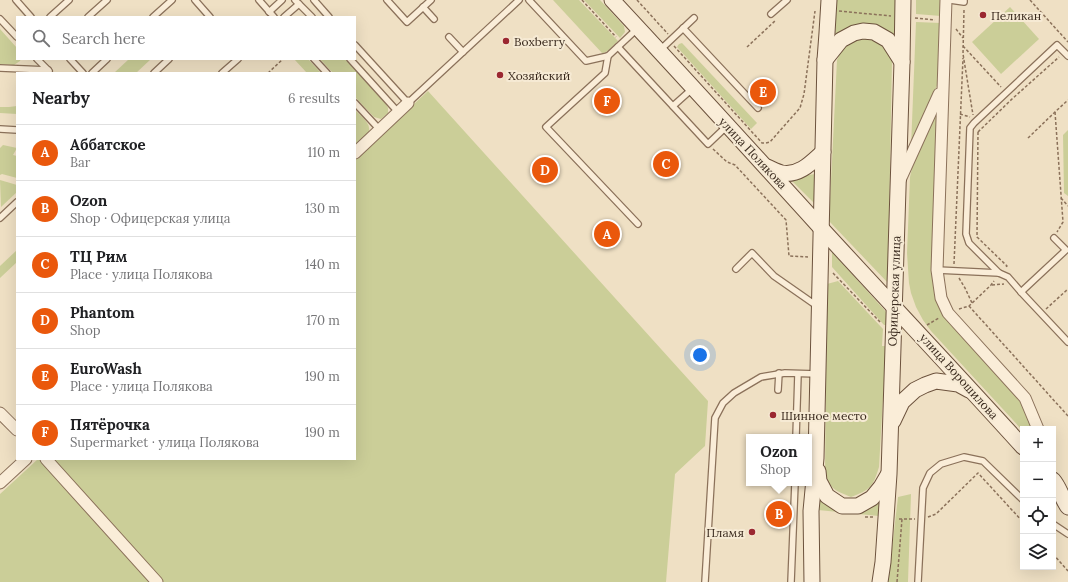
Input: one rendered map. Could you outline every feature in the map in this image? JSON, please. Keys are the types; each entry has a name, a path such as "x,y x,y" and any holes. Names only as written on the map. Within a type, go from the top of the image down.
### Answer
{"main road":[{"path":"812,582 811,511 816,458 820,227 825,60 829,0"},
{"name":"улица Полякова","path":"614,1 638,28 664,46 693,88 894,306"},
{"name":"Офицерская улица","path":"880,582 883,562 889,474 903,2"},
{"path":"825,60 841,40 854,33 863,31 874,32 888,40 902,62"},
{"path":"766,166 781,173 794,173 809,166 823,152"},
{"name":"улица Ворошилова","path":"894,306 1020,444"},
{"path":"890,427 902,402 915,390 925,385 936,381 958,384 973,392"},
{"path":"816,458 819,481 824,491 827,496 842,506 858,506 872,498 889,474"},
{"path":"1057,483 1068,507"}],"street":[{"path":"946,0 936,270 941,298 948,313 1025,398 1037,426"},
{"path":"898,186 942,88"},
{"path":"356,152 408,103"},
{"path":"0,413 16,429"},
{"path":"0,483 25,460"},
{"path":"47,460 157,582"}],"lane":[{"path":"16,0 30,16"},
{"path":"51,16 69,0"},
{"path":"89,16 107,0"},
{"path":"154,16 172,0"},
{"path":"195,0 209,16"},
{"path":"259,0 273,16"},
{"path":"269,12 282,0"},
{"path":"314,0 328,16"},
{"path":"387,0 407,22 431,0"},
{"path":"356,46 408,103 519,0"},
{"path":"529,0 586,61 608,56 638,28"},
{"path":"771,14 787,0"},
{"path":"950,0 964,1"},
{"path":"285,16 297,2 311,16"},
{"path":"423,7 434,19"},
{"path":"664,46 694,18"},
{"path":"0,19 16,36"},
{"path":"683,28 758,108"},
{"path":"449,36 463,52"},
{"path":"620,45 708,144 728,125"},
{"path":"999,273 969,243 966,234 970,128 1057,45 1068,56"},
{"path":"608,56 605,72 546,127 638,224"},
{"path":"38,60 49,72"},
{"path":"71,60 81,72"},
{"path":"93,72 106,60"},
{"path":"155,72 168,60"},
{"path":"223,72 237,60"},
{"path":"315,60 326,72"},
{"path":"351,60 398,112"},
{"path":"0,68 49,72"},
{"path":"673,106 693,88"},
{"path":"356,104 380,130"},
{"path":"0,129 16,130"},
{"path":"0,218 16,203"},
{"path":"1021,292 1067,249 1054,238"},
{"path":"736,269 752,253 774,276 819,307"},
{"path":"936,270 999,273 1008,276 1068,342"},
{"path":"705,582 715,418 723,403 734,393 761,377 779,374 817,374"},
{"path":"778,390 779,374"},
{"path":"796,434 798,374"},
{"path":"918,582 923,488 930,473 941,464 964,457 983,461 1021,498"},
{"path":"791,582 795,486"},
{"path":"1056,526 1068,534"}],"path":[{"path":"582,0 620,45"},
{"path":"637,0 667,33 664,46 762,143 770,142 800,108 804,94 816,8"},
{"path":"1030,0 1068,42"},
{"path":"964,1 954,271 966,288 972,303"},
{"path":"747,47 780,16"},
{"path":"963,46 1012,99"},
{"path":"960,114 973,119 963,54"},
{"path":"978,132 1059,56 1064,61"},
{"path":"269,72 282,60"},
{"path":"1028,138 1068,100"},
{"path":"1054,238 1063,222 1055,112"},
{"path":"974,123 978,132 977,236 1007,266 999,273 991,285 969,306 1068,416"},
{"path":"708,144 727,162 735,165 786,220 789,256"},
{"path":"1061,198 1068,206"},
{"path":"1041,314 1068,289"},
{"path":"886,518 922,520 936,514 978,473 1020,519"},
{"path":"897,582 902,519"},
{"path":"1056,557 1068,571"}],"green space":[{"path":"553,0 579,0 618,41 602,53"},
{"path":"584,0 600,0 624,26 625,32 620,38"},
{"path":"837,0 898,0 898,40 835,37"},
{"path":"916,0 941,0 941,16 916,14"},
{"path":"1010,7 1039,39 1001,74 972,42"},
{"path":"916,22 941,23 938,83 911,147"},
{"path":"0,29 16,47 16,60 20,60 14,65 0,64"},
{"path":"859,38 871,39 885,47 892,60 888,283 829,221 837,60 843,46"},
{"path":"682,43 757,123 751,129 677,47"},
{"path":"128,60 150,60 137,72 115,72"},
{"path":"295,60 309,60 320,72 306,72"},
{"path":"321,60 346,60 386,104 388,113 381,119 374,117 356,98 356,72 332,72"},
{"path":"428,91 708,401 705,446 675,474 666,582 0,582 0,494 37,460 356,460 356,158"},
{"path":"16,106 16,114 0,113 0,107"},
{"path":"938,106 936,291 1025,400 1035,426 1020,426 1020,428 931,331 916,307 909,283 907,253 910,177 914,160"},
{"path":"356,111 365,120 369,132 356,144"},
{"path":"1068,130 1068,196 1064,193 1063,135"},
{"path":"3,145 16,148 13,155 16,156 16,178 2,174 0,175 0,148"},
{"path":"815,174 814,203 788,177"},
{"path":"0,180 16,185 16,193 1,207"},
{"path":"16,251 16,263 0,278 0,266"},
{"path":"832,252 888,314 888,325 884,325 832,267"},
{"path":"838,281 883,329 882,346 886,346 879,467 875,479 870,487 867,490 851,497 833,488 828,481 825,470 827,284"},
{"path":"819,492 867,506 880,502 879,516 818,510"},
{"path":"911,494 908,582 888,582 898,497"}],"place":[{"name":"Пеликан","path":"983,15"},
{"name":"Boxberry","path":"506,41"},
{"name":"Хозяйский","path":"500,75"},
{"name":"EuroWash","path":"763,92"},
{"name":"Пятёрочка","path":"607,101"},
{"name":"ТЦ Рим","path":"666,164"},
{"name":"Phantom","path":"545,170"},
{"name":"Аббатское","path":"607,234"},
{"name":"Шинное место","path":"773,415"},
{"name":"Ozon","path":"779,514"},
{"name":"Пламя","path":"752,532"}]}
